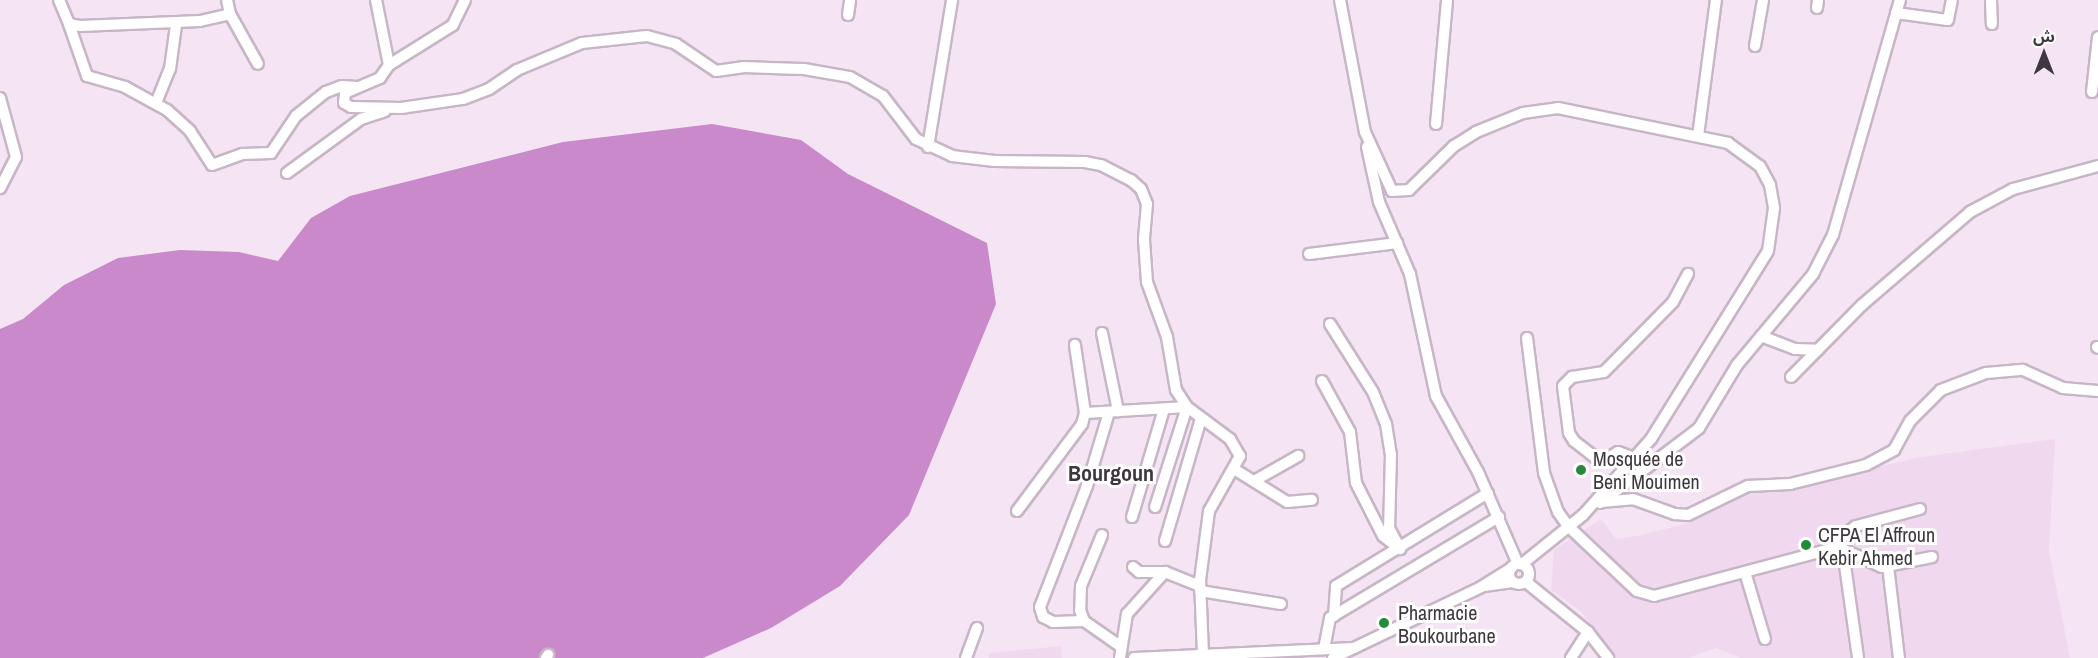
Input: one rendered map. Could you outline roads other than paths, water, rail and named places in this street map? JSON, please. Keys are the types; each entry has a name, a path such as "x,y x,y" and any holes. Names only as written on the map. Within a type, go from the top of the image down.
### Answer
{"street":[{"path":"59,0 87,76 125,87 156,103 190,131 208,161 217,165 243,154 271,153 279,146 296,116 326,92 342,86 359,87"},
{"path":"227,0 230,14 258,64"},
{"path":"376,0 389,65"},
{"path":"465,0 453,25 389,65 380,78 345,93 344,103 351,107 392,108 463,99 489,89 517,70 582,44 639,35 676,44 716,71 743,67 804,69 850,77 883,96 910,133 928,147 967,159 1101,165 1141,189 1147,204 1144,240 1147,282 1167,337 1176,390 1187,407 1222,432 1238,450 1234,469 1209,511 1200,588 1203,656"},
{"path":"848,15 850,0"},
{"path":"928,147 952,0"},
{"path":"1340,0 1373,182 1418,304 1436,396 1488,493 1526,582 1588,632 1608,658"},
{"path":"1437,124 1447,0"},
{"path":"1698,136 1716,0"},
{"path":"1755,46 1763,0"},
{"path":"1513,582 1509,576 1537,549 1699,428 1737,365 1813,274 1833,235 1900,0"},
{"path":"1896,14 1948,20 1952,0"},
{"path":"1991,0 1992,24"},
{"path":"69,24 176,25 230,14"},
{"path":"156,103 170,69 176,25"},
{"path":"2092,92 2098,37"},
{"path":"0,98 16,157 0,188"},
{"path":"288,173 361,119 392,108"},
{"path":"1365,132 1386,183 1392,191 1400,192 1414,185 1461,141 1500,120 1523,113 1570,110 1698,136 1728,143 1760,166 1772,196 1773,234 1756,273 1718,328 1651,439 1583,515"},
{"path":"0,140 12,137"},
{"path":"1791,377 1934,242 1989,199 2098,166"},
{"path":"1308,254 1397,243"},
{"path":"1634,458 1618,452 1601,462 1574,441 1569,434 1563,386 1572,376 1604,372 1673,302 1688,274"},
{"path":"1330,324 1373,392 1386,424 1391,454 1389,528 1400,549"},
{"path":"1102,333 1114,412 1040,607 1043,617 1053,622 1084,621 1120,646"},
{"path":"1761,336 1796,349 1818,350"},
{"path":"1527,338 1546,483 1569,527 1647,596 1841,549 1888,566 1932,557"},
{"path":"1017,512 1082,424 1085,413 1075,345"},
{"path":"1601,502 1633,499 1675,514 1688,514 1748,486 1790,484 1866,465 1894,450 1910,421 1941,390 1986,373 2023,370 2063,388 2098,392"},
{"path":"1322,381 1350,432 1356,483 1383,536 1400,549"},
{"path":"1085,413 1187,407"},
{"path":"1155,507 1187,407"},
{"path":"1132,517 1164,409"},
{"path":"1165,541 1201,418"},
{"path":"1254,481 1298,456"},
{"path":"1234,469 1287,502 1312,500"},
{"path":"1334,616 1336,586 1400,549 1488,493"},
{"path":"1858,658 1840,539 1856,526 1920,509"},
{"path":"1324,649 1327,623 1334,616 1499,516"},
{"path":"1084,621 1079,595 1102,535"},
{"path":"1333,658 1359,650 1520,566"},
{"path":"1888,566 1899,658"},
{"path":"1133,567 1139,572 1166,572 1200,588 1281,604"},
{"path":"1120,658 1120,646 1127,615 1166,572"},
{"path":"1745,572 1765,639"},
{"path":"1481,587 1526,582"},
{"path":"966,658 977,628"},
{"path":"1571,658 1588,632"},
{"path":"1134,658 1324,649 1359,650"}],"place":[{"name":"Mosquée de Beni Mouimen","path":"1581,470"},
{"name":"CFPA El Affroun Kebir Ahmed","path":"1806,545"},
{"name":"Pharmacie Boukourbane","path":"1384,623"}],"district":[{"name":"Bourgoun","path":"1111,474"}]}
